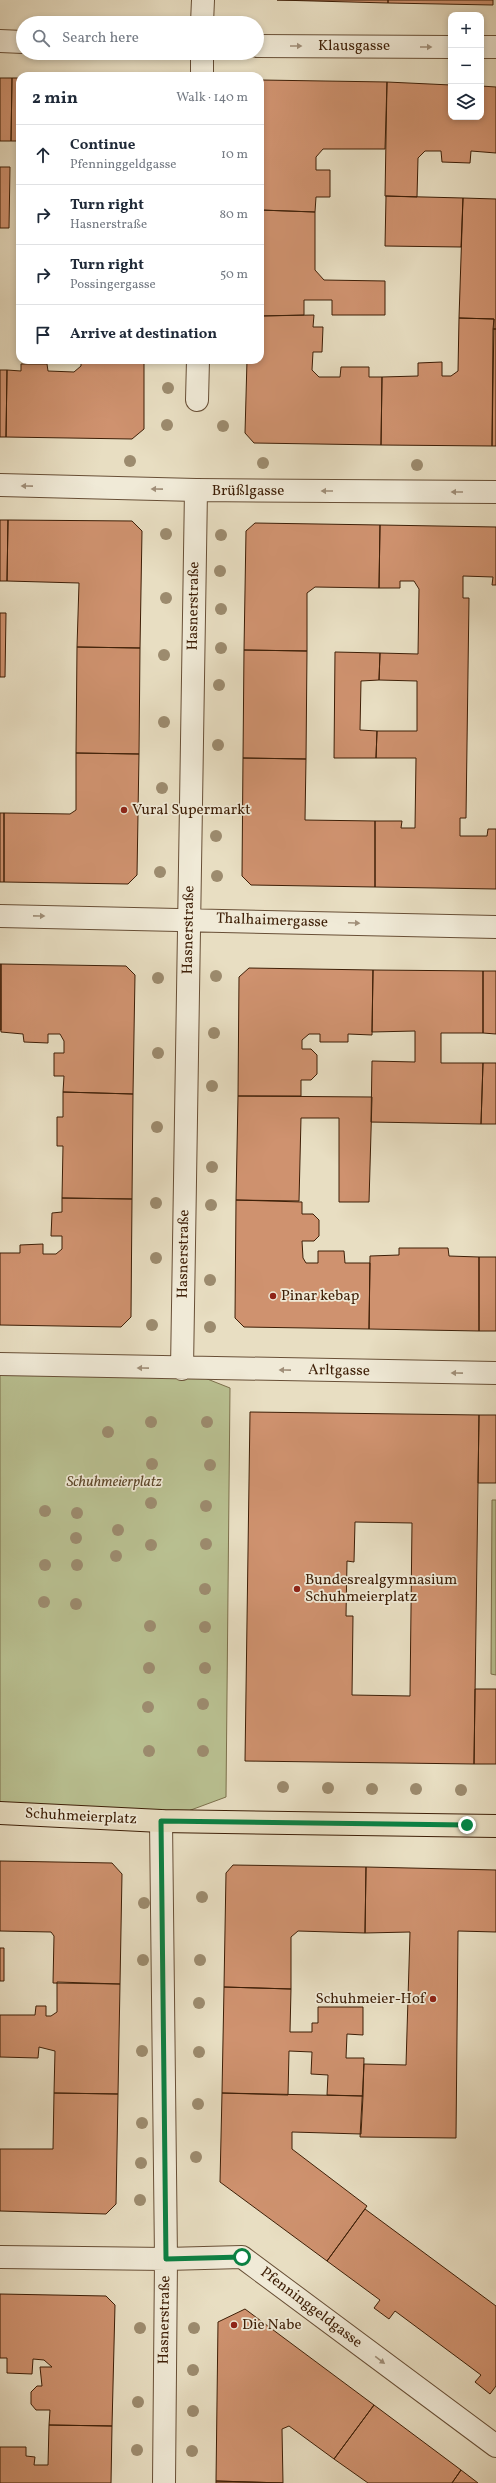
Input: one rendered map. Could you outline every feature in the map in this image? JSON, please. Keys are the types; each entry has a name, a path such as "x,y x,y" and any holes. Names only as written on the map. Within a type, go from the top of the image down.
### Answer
{"main road":[{"name":"Schuhmeierplatz","path":"0,1813 161,1821 496,1826"}],"street":[{"path":"202,16 203,0"},
{"path":"0,41 16,42"},
{"name":"Klausgasse","path":"264,46 448,47"},
{"path":"484,47 496,47"},
{"path":"202,60 202,72"},
{"path":"197,400 198,364"},
{"name":"Brüßlgasse","path":"0,485 196,490 496,492"},
{"name":"Hasnerstraße","path":"182,1369 196,490"},
{"name":"Thalhaimergasse","path":"0,916 189,918 496,927"},
{"path":"0,1364 182,1369"},
{"name":"Arltgasse","path":"182,1369 496,1373"},
{"name":"Hasnerstraße","path":"161,1821 166,2259 164,2483"},
{"name":"Pfenninggeldgasse","path":"0,2257 166,2259 242,2257 496,2446"}],"green space":[{"name":"Schuhmeierplatz","path":"0,1364 182,1369 230,1388 226,1797 161,1821 0,1816"},
{"path":"492,1500 496,1500 496,1675 491,1674"}],"building":[{"path":"277,0 388,0 388,3"},
{"path":"388,0 493,0 493,5 388,3"},
{"path":"0,78 12,78 11,141 0,141"},
{"path":"12,78 16,78 16,141 11,141"},
{"path":"264,80 387,82 385,149 323,149 316,157 316,170 330,170 330,197 316,197 315,212 264,210"},
{"path":"387,82 448,85 448,120 484,120 484,86 496,87 496,153 471,151 470,163 442,162 441,151 425,151 418,158 417,197 385,196"},
{"path":"0,167 10,167 9,228 0,228"},
{"path":"386,196 463,198 461,247 385,246"},
{"path":"463,198 496,199 496,329 493,329 494,319 459,318"},
{"path":"264,210 315,212 315,270 324,280 385,281 385,315 332,315 332,300 304,300 304,315 264,316"},
{"path":"314,315 313,327 323,327 322,352 313,352 312,370 319,377 340,377 341,367 369,367 369,377 382,377 381,445 254,443 245,433 247,364 264,364 264,316"},
{"path":"459,318 494,319 492,446 381,445 382,377 418,376 418,363 442,362 442,376 451,376 458,371"},
{"path":"493,329 496,329 496,446 492,446"},
{"path":"21,364 47,364 48,371 74,372 81,366 81,364 144,364 144,429 132,439 6,437 7,370 21,371"},
{"path":"0,370 7,370 6,437 0,437"},
{"path":"0,520 8,520 7,581 0,581"},
{"path":"8,520 132,521 142,531 140,648 77,647 79,583 7,581"},
{"path":"255,523 380,525 379,588 315,587 307,593 307,651 244,650 246,531"},
{"path":"380,525 496,527 496,585 492,585 493,577 463,576 463,598 469,598 466,818 460,818 460,836 487,836 488,829 496,829 496,889 375,887 375,821 402,821 401,828 415,828 416,758 376,758 377,731 417,731 417,681 379,680 380,653 418,654 419,589 414,581 400,581 400,588 379,588"},
{"path":"0,613 6,613 5,677 0,677"},
{"path":"77,647 140,648 139,754 76,753"},
{"path":"244,650 307,651 306,759 243,758"},
{"path":"335,652 380,653 379,680 361,681 360,730 377,731 376,758 334,758"},
{"path":"76,753 139,754 137,875 128,884 4,882 4,813 70,814 76,810"},
{"path":"243,758 306,759 305,820 375,821 375,887 251,885 242,876"},
{"path":"0,813 4,813 4,882 0,882"},
{"path":"1,964 1,1030 0,1030"},
{"path":"1,964 126,966 135,975 133,1094 63,1092 64,1076 54,1076 54,1053 64,1053 64,1041 60,1034 48,1034 48,1043 24,1042 23,1034 1,1032"},
{"path":"249,968 373,970 372,1035 348,1034 348,1042 320,1042 320,1034 309,1034 302,1040 302,1049 311,1049 317,1055 317,1074 311,1080 301,1080 301,1096 238,1096 239,977"},
{"path":"373,970 483,971 483,1033 441,1033 441,1063 483,1063 481,1124 371,1122 372,1061 415,1062 415,1031 372,1032"},
{"path":"483,971 496,971 496,1034 483,1033"},
{"path":"483,1063 496,1063 496,1124 481,1124"},
{"path":"63,1092 133,1094 132,1199 62,1198 63,1146 57,1146 57,1117 63,1117"},
{"path":"238,1096 372,1097 369,1202 339,1202 339,1118 301,1118 299,1201 236,1200"},
{"path":"62,1198 132,1199 131,1317 121,1327 0,1325 0,1253 20,1253 20,1245 43,1244 43,1254 56,1254 62,1249 62,1236 51,1236 52,1213 62,1212"},
{"path":"236,1200 302,1202 302,1214 313,1214 319,1220 319,1236 314,1241 302,1241 303,1258 306,1263 318,1263 318,1251 344,1251 345,1263 370,1263 369,1329 244,1327 235,1318"},
{"path":"399,1248 448,1248 449,1256 479,1257 479,1331 369,1329 370,1256 399,1255"},
{"path":"479,1257 496,1257 496,1331 479,1331"},
{"name":"Bundesrealgymnasium Schuhmeierplatz","path":"250,1412 479,1415 474,1764 245,1761","holes":["355,1522 412,1523 410,1696 352,1695 353,1616 346,1616 347,1561 354,1562"]},
{"path":"479,1415 496,1415 496,1483 478,1483"},
{"path":"475,1689 496,1689 496,1764 474,1764"},
{"path":"0,1861 112,1863 122,1874 120,1984 53,1983 54,1936 51,1932 0,1931"},
{"path":"233,1865 366,1867 365,1933 298,1931 291,1937 291,1989 224,1987 226,1873"},
{"name":"Schuhmeier-Hof","path":"366,1867 496,1870 496,1932 458,1931 456,2138 360,2137 364,2064 406,2065 410,1932 365,1933"},
{"path":"0,1948 4,1948 4,1981 0,1981"},
{"path":"57,1982 120,1984 118,2094 54,2093 55,2051 39,2047 38,2058 0,2057 0,2015 35,2015 36,2006 46,2006 46,2016 51,2016 57,2012"},
{"path":"224,1987 291,1989 290,2032 312,2032 312,2023 318,2023 318,2007 363,2007 363,2035 347,2034 346,2058 364,2058 363,2096 327,2095 328,2075 311,2074 312,2052 289,2051 288,2095 222,2093"},
{"path":"54,2093 118,2094 116,2204 106,2214 0,2211 0,2149 53,2149"},
{"path":"222,2093 363,2096 361,2134 292,2132 292,2149 367,2206 327,2261 220,2182"},
{"path":"365,2209 496,2306 496,2386 490,2394 475,2382 481,2375 395,2311 389,2319 374,2308 380,2300 327,2261"},
{"path":"0,2294 106,2296 115,2305 112,2426 49,2425 50,2410 36,2410 31,2404 31,2392 37,2386 42,2386 40,2367 52,2367 44,2360 33,2359 32,2374 7,2373 7,2358 0,2358"},
{"path":"245,2309 374,2405 334,2459 289,2426 282,2429 283,2483 216,2481 218,2322"},
{"path":"374,2405 461,2470 452,2483 368,2483 334,2459"},
{"path":"49,2425 112,2426 111,2483 0,2483 0,2447 26,2447 26,2456 35,2457 34,2465 48,2465"},
{"path":"461,2470 478,2483 452,2483"},
{"path":"216,2481 283,2483 216,2483"}],"place":[{"name":"Vural Supermarkt","path":"124,810"},
{"name":"Pinar kebap","path":"273,1296"},
{"name":"Bundesrealgymnasium Schuhmeierplatz","path":"297,1589"},
{"name":"Schuhmeier-Hof","path":"433,1999"},
{"name":"Die Nabe","path":"234,2325"}],"route":[{"path":"242,2257 166,2259 161,1821 467,1825"}]}
